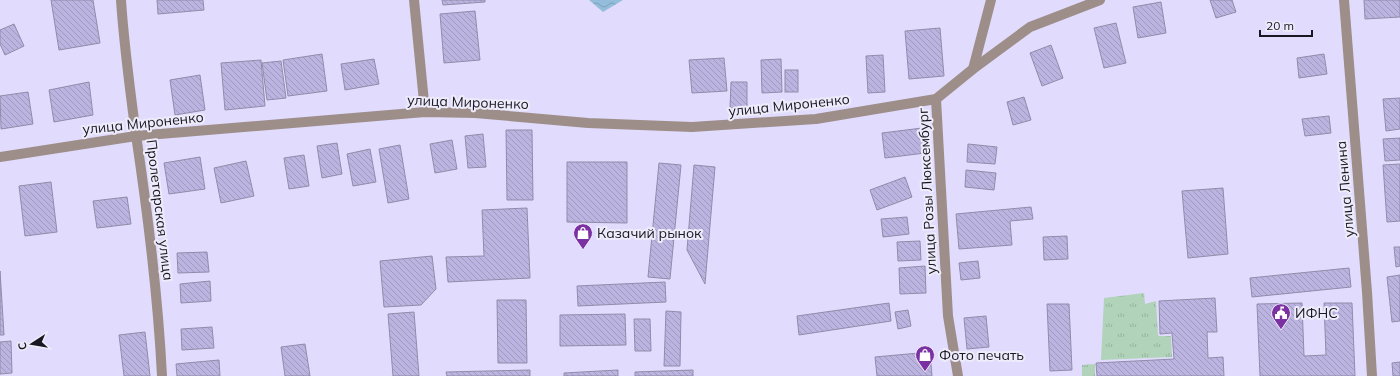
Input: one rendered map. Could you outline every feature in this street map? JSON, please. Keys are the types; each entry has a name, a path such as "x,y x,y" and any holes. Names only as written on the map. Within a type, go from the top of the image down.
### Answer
{"street":[{"name":"Пролетарская улица","path":"121,0 127,77 136,136 159,322 162,376"},
{"path":"414,0 425,112"},
{"path":"973,69 991,0"},
{"path":"973,69 1030,27 1100,0"},
{"name":"улица Ленина","path":"1344,0 1367,292 1372,376"},
{"name":"улица Розы Люксембург","path":"958,376 948,316 936,99 973,69"},
{"name":"улица Мироненко","path":"0,157 136,136 425,112 475,113 588,123 692,127 816,119 936,99"}],"green space":[{"path":"1144,293 1145,304 1156,301 1158,335 1171,336 1172,357 1101,360 1104,298"},
{"path":"1095,364 1095,376 1082,376 1082,365"}],"water":[{"path":"589,0 623,0 603,12"}],"building":[{"path":"51,0 93,0 100,43 59,50"},
{"path":"157,0 203,0 204,10 158,14"},
{"path":"442,0 485,0 485,2 443,5"},
{"path":"1210,0 1232,0 1236,12 1216,18"},
{"path":"1364,0 1400,0 1400,17 1365,19"},
{"path":"1161,2 1166,33 1138,38 1133,7"},
{"path":"475,11 480,60 444,63 440,14"},
{"path":"1116,23 1126,63 1104,68 1094,28"},
{"path":"14,24 24,46 5,55 0,44 0,30"},
{"path":"940,28 944,76 909,79 905,31"},
{"path":"1051,45 1063,78 1042,86 1030,53"},
{"path":"322,54 327,91 288,96 283,60"},
{"path":"1324,54 1327,74 1299,78 1297,58"},
{"path":"883,55 885,92 868,93 866,56"},
{"path":"724,58 727,91 692,93 689,60"},
{"path":"374,59 379,84 345,90 341,64"},
{"path":"781,59 782,92 762,93 761,60"},
{"path":"261,60 265,106 225,110 221,63"},
{"path":"281,61 286,98 267,100 262,63"},
{"path":"785,70 798,70 798,92 785,92"},
{"path":"200,75 205,110 175,115 170,80"},
{"path":"89,82 93,115 54,122 49,90"},
{"path":"731,82 747,82 747,108 730,108"},
{"path":"28,92 33,124 1,129 0,96"},
{"path":"1024,97 1031,120 1013,125 1007,102"},
{"path":"1400,98 1400,129 1386,131 1383,99"},
{"path":"1329,116 1331,133 1305,136 1302,119"},
{"path":"922,128 925,153 885,158 882,133"},
{"path":"506,130 532,130 533,200 507,200"},
{"path":"483,134 486,167 468,168 465,136"},
{"path":"1400,138 1400,160 1385,161 1383,139"},
{"path":"452,140 457,169 435,173 430,144"},
{"path":"337,143 342,174 322,178 317,146"},
{"path":"968,144 997,147 995,164 967,162"},
{"path":"400,145 409,199 388,203 379,149"},
{"path":"370,149 376,182 353,186 347,154"},
{"path":"304,155 309,186 289,189 284,158"},
{"path":"200,157 205,189 169,194 164,163"},
{"path":"246,161 254,196 221,203 214,168"},
{"path":"567,162 627,162 627,223 567,222"},
{"path":"659,163 681,165 670,279 648,277"},
{"path":"1400,164 1400,221 1387,222 1383,165"},
{"path":"694,165 715,167 705,284 687,250"},
{"path":"966,170 996,173 994,190 965,187"},
{"path":"905,177 912,197 877,210 870,190"},
{"path":"51,182 57,232 25,236 19,186"},
{"path":"1223,188 1228,254 1188,258 1182,191"},
{"path":"127,197 131,224 97,228 93,201"},
{"path":"1031,207 1033,219 1010,221 1012,245 959,249 956,214"},
{"path":"527,208 530,278 448,282 446,257 484,256 482,210"},
{"path":"907,217 909,234 883,237 881,219"},
{"path":"1067,236 1068,259 1044,260 1043,237"},
{"path":"920,241 921,260 898,261 897,242"},
{"path":"1394,247 1400,247 1400,266 1396,267"},
{"path":"207,252 209,272 178,273 177,253"},
{"path":"432,256 436,289 421,305 384,307 380,261"},
{"path":"978,261 980,278 961,280 959,263"},
{"path":"925,266 926,293 900,294 899,268"},
{"path":"1349,268 1351,287 1252,297 1250,278"},
{"path":"0,271 4,335 0,335"},
{"path":"1400,275 1400,321 1392,322 1387,277"},
{"path":"210,281 211,301 181,303 180,284"},
{"path":"665,282 666,302 578,306 577,286"},
{"path":"1215,298 1217,332 1207,332 1208,358 1223,357 1224,376 1097,376 1096,363 1174,359 1172,333 1160,334 1159,301"},
{"path":"497,300 526,300 527,363 498,363"},
{"path":"889,303 891,321 799,335 797,316"},
{"name":"ИФНС","path":"1302,303 1304,356 1326,355 1324,303 1352,303 1355,376 1260,376 1257,304"},
{"path":"1047,304 1069,304 1072,370 1050,371"},
{"path":"908,310 911,326 898,329 895,312"},
{"path":"666,311 681,312 680,366 664,366"},
{"path":"414,312 419,376 393,376 388,314"},
{"path":"625,314 626,345 560,346 560,315"},
{"path":"986,316 989,347 967,349 964,318"},
{"path":"634,319 650,319 651,351 635,351"},
{"path":"212,327 214,348 182,350 181,329"},
{"path":"145,332 150,376 124,376 119,335"},
{"path":"11,341 12,373 0,374 0,342"},
{"path":"305,344 310,376 285,376 281,347"},
{"path":"930,352 932,376 877,376 875,357"},
{"path":"219,360 220,376 177,376 176,364"},
{"path":"1400,362 1400,376 1393,376 1392,363"},
{"path":"530,370 530,376 447,376 446,372"},
{"path":"618,370 618,376 564,376 564,373"},
{"path":"693,370 693,376 635,376 635,372"}],"place":[{"name":"Казачий рынок","path":"583,250"},
{"name":"ИФНС","path":"1281,330"},
{"name":"Фото печать","path":"925,372"}]}
